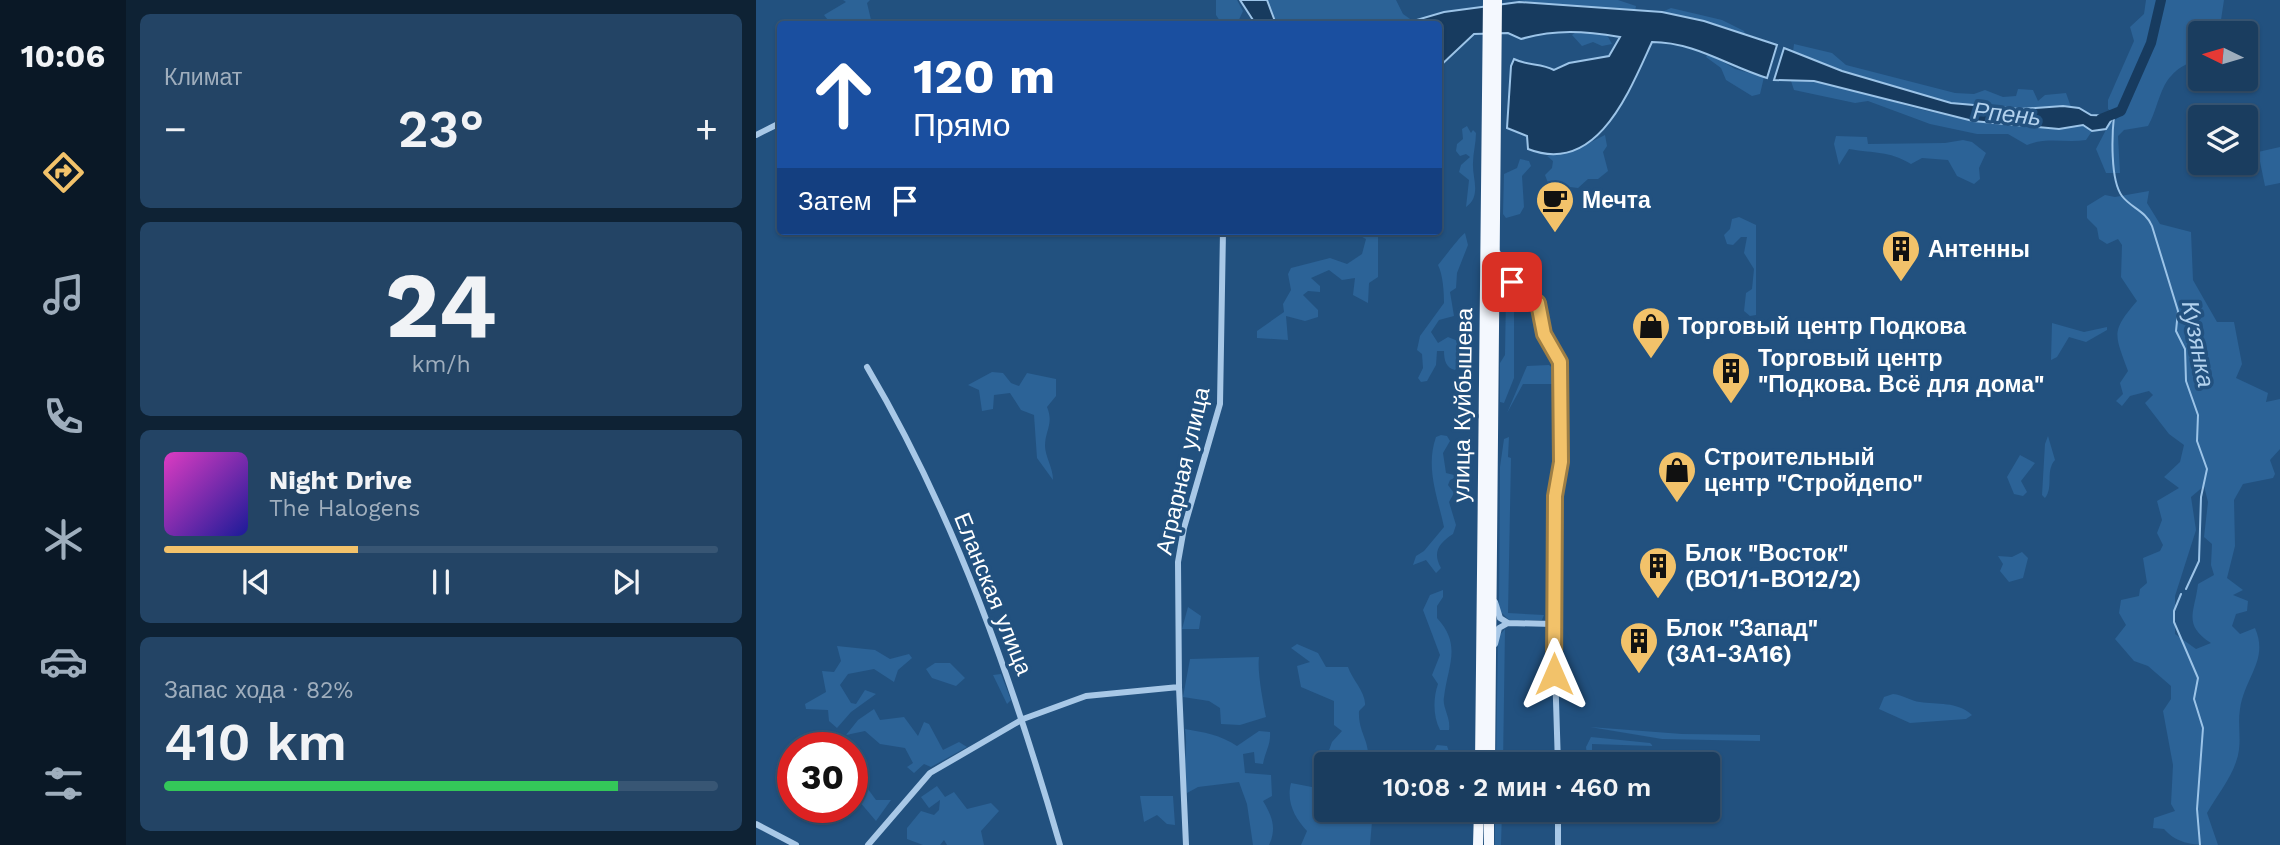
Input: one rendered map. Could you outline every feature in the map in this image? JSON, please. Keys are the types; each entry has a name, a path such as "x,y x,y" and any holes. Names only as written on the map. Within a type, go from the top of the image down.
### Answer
{"highway":[{"path":"1488,0 1491,46"},
{"path":"1491,46 1497,0"},
{"name":"улица Куйбышева","path":"1490,752 1496,228 1491,46"},
{"name":"улица Куйбышева","path":"1480,752 1491,46"},
{"path":"1478,845 1479,822"},
{"path":"1489,822 1489,845"}],"street":[{"path":"756,135 777,124"},
{"path":"1496,228 1503,272 1538,303 1544,334 1560,362 1561,462 1556,480 1553,624 1558,752"},
{"name":"Аграрная улица","path":"1186,845 1179,687 1178,562 1184,528 1220,404 1223,235"},
{"name":"Еланская улица","path":"867,367 896,417 943,516 1023,719 1060,845"},
{"path":"1492,578 1500,618 1508,623"},
{"path":"1491,663 1499,628 1508,623 1553,624"},
{"path":"868,845 930,773 1023,719 1086,696 1179,687"},
{"path":"1558,822 1558,845"},
{"path":"756,824 796,845"}],"shaded area":[{"path":"843,0 870,0 867,3 871,21 829,21 824,15 846,2"},
{"path":"1216,0 1237,0 1243,11 1238,21 1220,21 1216,15"},
{"path":"1267,0 1396,0 1403,14 1413,21 1275,21"},
{"path":"1518,0 1618,0 1636,6 1635,11 1569,8"},
{"path":"2146,0 2224,0 2221,21 2188,21 2188,64 2168,80 2148,126 2124,130 2118,136 2120,173 2106,173 2096,149 2109,124 2119,117 2108,109 2108,100 2134,41 2130,27 2144,14"},
{"path":"1671,8 1722,20 1744,31 1746,36 1704,21 1662,12"},
{"path":"1579,30 1607,35 1612,44 1602,46 1593,42 1582,46 1572,35"},
{"path":"1794,44 1832,53 1846,65 1955,93 1974,94 1985,90 2003,97 2016,96 2018,89 2033,90 2038,101 2045,95 2066,93 2071,107 2020,109 1951,103 1842,71 1793,52"},
{"path":"1708,53 1735,69 1764,77 1760,94 1752,96 1726,80 1721,68 1706,57"},
{"path":"1791,81 1837,86 1974,121 2042,127 2083,125 2092,131 2086,140 2041,141 2027,145 2008,134 1977,134 1930,124 1868,101 1855,103 1794,90"},
{"path":"1467,126 1471,133 1473,130 1476,133 1473,163 1475,192 1471,203 1466,207 1469,180 1459,172 1461,165 1470,157 1466,154 1460,156 1456,151 1457,144 1463,139 1462,129"},
{"path":"1605,135 1607,146 1603,152 1608,171 1598,179 1588,179 1578,188 1562,186 1556,180 1548,183 1545,175 1552,168 1553,161 1547,156 1573,151"},
{"path":"1836,136 1867,137 1868,144 1945,143 1963,140 1972,142 1986,153 1979,168 1980,179 1974,184 1957,176 1948,160 1922,158 1911,164 1888,154 1849,149 1839,165 1834,144"},
{"path":"2280,147 2280,183 2265,186 2258,152"},
{"path":"1520,159 1529,161 1531,166 1522,176 1524,207 1520,214 1506,218 1503,214 1504,174 1517,168"},
{"path":"2149,191 2147,203 2160,224 2191,232 2193,280 2217,322 2234,322 2242,364 2236,378 2268,393 2266,402 2280,399 2280,449 2270,460 2275,474 2273,478 2243,484 2234,500 2235,546 2227,578 2243,590 2233,595 2248,601 2247,611 2236,614 2232,626 2240,634 2255,628 2259,650 2240,709 2236,762 2207,813 2218,845 2188,843 2175,838 2164,829 2153,828 2154,818 2175,811 2171,804 2173,765 2163,711 2171,699 2171,686 2148,666 2134,661 2115,639 2126,625 2119,613 2121,600 2139,596 2140,589 2147,583 2143,558 2160,551 2163,545 2157,533 2162,520 2157,501 2179,488 2164,477 2180,462 2184,445 2169,434 2145,403 2153,395 2149,391 2130,396 2122,406 2116,401 2123,394 2120,383 2128,371 2118,341 2119,327 2137,301 2121,277 2122,245 2118,239 2107,244 2099,239 2097,228 2087,218 2087,206 2105,195 2115,197","holes":["2204,486 2208,502 2204,537 2212,544 2211,565 2214,575 2198,584 2192,617 2196,630 2211,643 2196,649 2175,634 2175,596 2196,530 2191,497"]},
{"path":"1739,217 1756,225 1756,315 1750,316 1744,311 1746,293 1752,289 1754,269 1744,253 1747,237 1741,237 1733,245 1727,244 1724,235 1730,229 1732,219"},
{"path":"1465,233 1468,245 1457,273 1456,288 1450,292 1454,316 1439,320 1431,332 1438,343 1448,337 1458,341 1461,363 1455,370 1452,369 1446,363 1444,351 1437,351 1436,365 1427,381 1421,382 1418,378 1423,368 1422,354 1417,350 1420,336 1444,303 1438,265"},
{"path":"1358,235 1378,235 1378,277 1369,283 1368,303 1353,295 1355,278 1342,280 1329,270 1311,278 1320,286 1320,292 1308,291 1303,295 1318,310 1318,317 1305,321 1286,316 1288,340 1257,338 1257,331 1284,312 1283,304 1291,290 1288,274 1291,268 1330,258 1347,264 1362,254 1366,239"},
{"path":"1506,293 1511,295 1514,303 1514,378 1504,403 1500,402 1500,363 1505,355"},
{"path":"2052,323 2084,332 2107,327 2107,330 2086,342 2069,337 2057,357 2051,360"},
{"path":"1549,365 1556,371 1556,384 1523,384 1507,413 1527,366"},
{"path":"992,372 1003,373 1011,383 1019,386 1027,373 1056,379 1056,396 1047,407 1049,423 1045,446 1053,480 1037,458 1034,415 1021,410 1010,393 994,395 993,409 982,411 979,390 968,385"},
{"path":"1447,436 1450,441 1443,453 1446,473 1458,476 1450,480 1448,485 1454,493 1449,502 1456,525 1453,534 1438,548 1437,557 1441,568 1436,573 1426,560 1413,565 1416,556 1424,551 1444,527 1432,471 1436,437"},
{"path":"2048,436 2055,460 2050,469 2049,489 2045,498 2042,495 2045,444"},
{"path":"1509,437 1508,457 1511,458 1508,613 1544,615 1542,620 1509,620 1499,610 1500,467 1504,439"},
{"path":"2020,455 2035,463 2021,481 2027,492 2023,496 2014,494 2007,477"},
{"path":"2022,552 2028,558 2023,578 2009,582 2000,571 2003,564 1998,556 2012,557"},
{"path":"1443,590 1443,597 1437,606 1437,618 1445,628 1451,646 1444,701 1449,730 1440,730 1436,719 1438,684 1432,675 1440,655 1423,610 1430,595"},
{"path":"1188,607 1201,616 1199,629 1182,629"},
{"path":"1505,629 1503,752 1496,752 1498,637"},
{"path":"1297,644 1318,653 1326,667 1348,667 1365,700 1365,705 1359,711 1359,719 1368,752 1328,752 1332,742 1342,731 1334,725 1334,701 1301,687 1297,666 1310,662 1291,648"},
{"path":"837,646 875,650 890,659 909,654 912,658 898,670 894,682 874,669 848,674 840,685 851,703 856,704 865,690 876,694 851,712 837,728 829,721 828,710 806,709 805,704 826,692 822,671 834,672 841,661"},
{"path":"1259,657 1266,717 1240,725 1221,724 1220,708 1209,701 1183,697 1190,659"},
{"path":"935,663 950,663 965,678 956,686 932,678 926,669"},
{"path":"1001,674 1011,700 1007,704 993,675"},
{"path":"1893,694 1917,701 1960,707 1972,715 1966,719 1910,723 1879,709 1884,697"},
{"path":"874,709 880,720 904,717 918,736 924,722 929,724 943,750 959,742 967,747 931,767 924,764 914,773 907,767 913,763 905,748 880,744 865,731 848,732 858,720"},
{"path":"1590,727 1682,734 1760,735 1760,741 1662,739"},
{"path":"1185,729 1218,737 1237,746 1259,731 1270,732 1263,764 1255,763 1254,752 1243,754 1245,773 1271,775 1272,796 1263,801 1272,822 1273,833 1269,845 1253,845 1247,804 1239,782 1198,787 1187,793 1184,777"},
{"path":"1591,737 1650,743 1653,746 1592,744 1592,752 1587,752"},
{"path":"1437,745 1447,746 1449,752 1433,752"},
{"path":"1291,783 1314,787 1314,822 1372,822 1370,845 1301,845 1307,831 1293,809"},
{"path":"937,786 945,797 954,792 967,809 991,803 999,811 981,831 984,845 947,845 944,840 940,845 923,845 907,839 907,828 921,811 934,815 939,810 940,800 929,808 921,797"},
{"path":"868,789 876,800 891,800 876,821 868,812"},
{"path":"1140,796 1173,796 1175,825 1167,824 1157,815 1144,822"},
{"path":"1495,822 1502,822 1501,845 1495,845"}],"water":[{"path":"1240,0 1267,0 1275,21 1253,20"},
{"path":"1519,2 1662,12 1704,21 1777,45 1767,78 1697,50 1652,42 1633,84 1607,124 1591,140 1573,151 1552,154 1528,149 1527,136 1507,128 1511,66 1514,59 1554,70 1569,63 1609,56 1620,37 1570,32 1521,39 1508,33 1474,34 1442,64 1442,21 1413,21 1444,12"},
{"path":"1784,48 1842,71 1951,103 2020,109 2063,106 2079,108 2091,115 2114,116 2106,129 2092,131 2083,125 2059,129 1973,121 1814,81 1774,80"}],"waterway":[{"name":"Рпень","path":"2101,119 2121,111 2151,43 2161,0"},
{"name":"Кузянка","path":"2114,116 2112,145 2115,179 2122,196 2146,217 2152,226 2178,311 2176,331 2185,349 2186,381 2198,415 2197,441 2207,469 2201,497 2199,561 2186,589"},
{"name":"Кузянка","path":"2181,594 2174,611 2174,622 2198,678 2194,699 2203,728 2197,809 2200,845"}],"place":[{"name":"Мечта","path":"1555,234"},
{"name":"Антенны","path":"1901,283"},
{"name":"Торговый центр Подкова","path":"1651,360"},
{"name":"Торговый центр \"Подкова. Всё для дома\"","path":"1731,405"},
{"name":"Строительный центр \"Стройдепо\"","path":"1677,504"},
{"name":"Блок \"Восток\" (ВО1/1-ВО12/2)","path":"1658,600"},
{"name":"Блок \"Запад\" (ЗА1-ЗА16)","path":"1639,675"}],"route":[{"path":"1512,282 1538,303 1544,334 1560,362 1561,462 1555,496 1554,674"}]}
